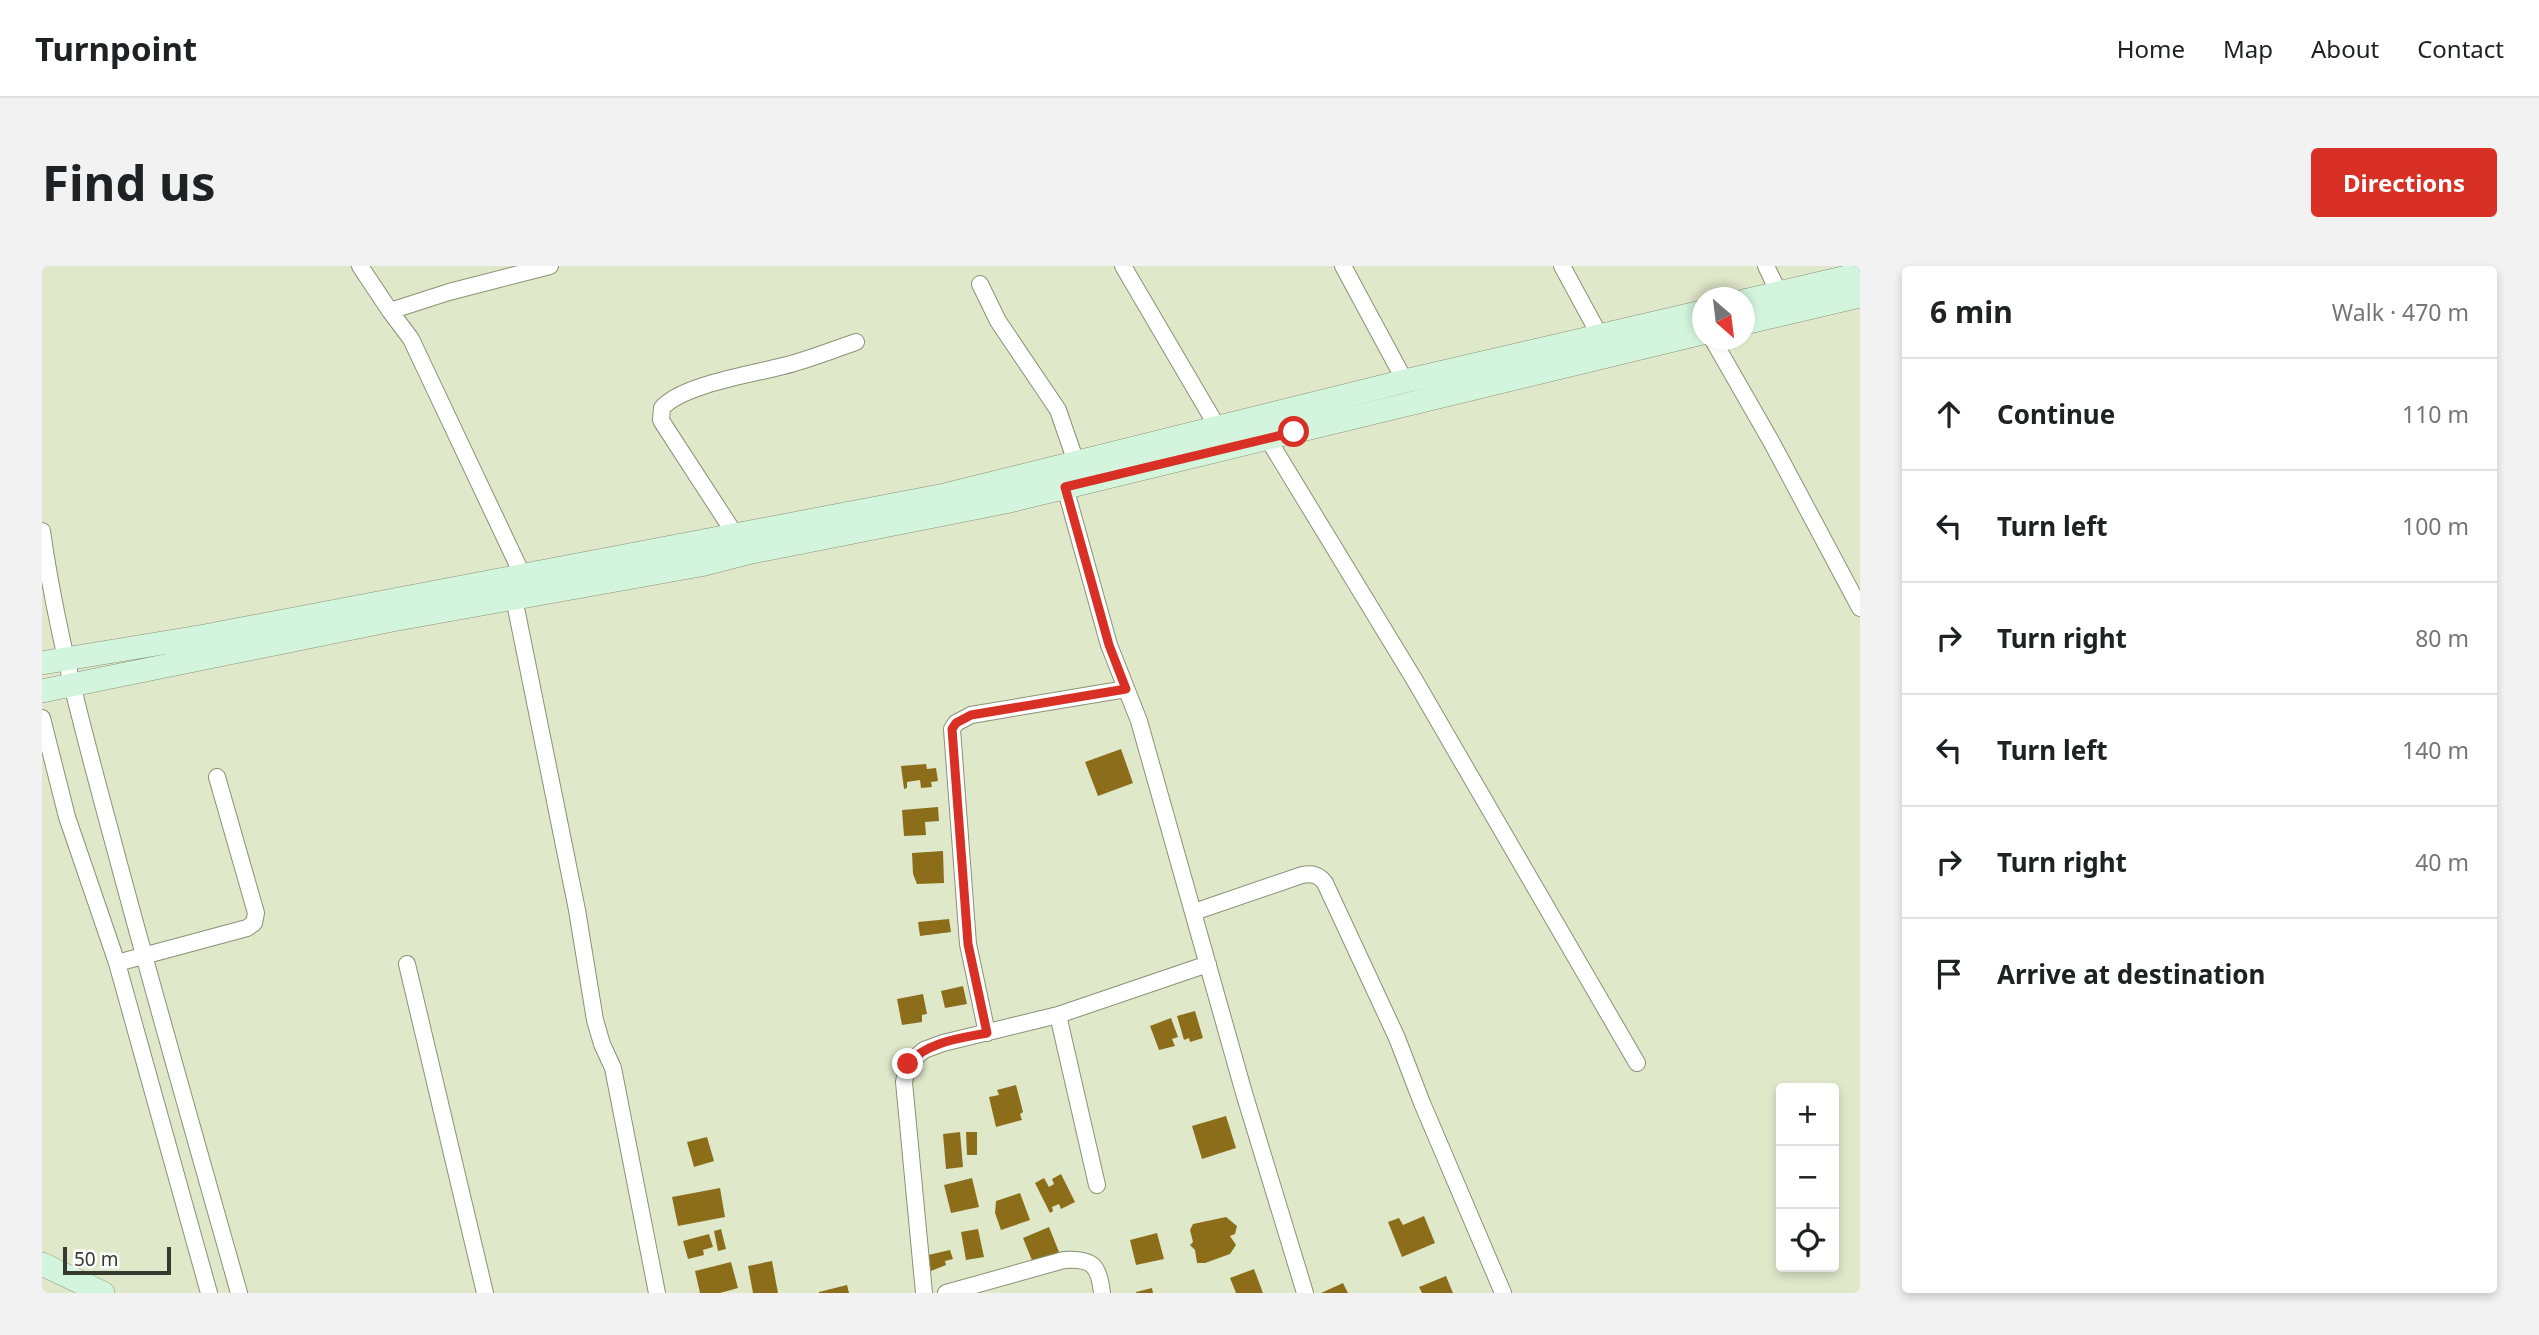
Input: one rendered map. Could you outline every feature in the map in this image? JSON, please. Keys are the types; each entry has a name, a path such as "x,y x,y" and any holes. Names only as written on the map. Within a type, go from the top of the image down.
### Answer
{"main road":[{"path":"1755,299 1860,274"},
{"path":"1755,321 1860,296"},
{"path":"42,663 205,636 522,574 914,521 1268,439 1573,353 1600,336 1692,315"},
{"path":"42,691 261,645 700,565 741,543 1405,381 1692,335"},
{"path":"42,1264 103,1293"}],"street":[{"path":"360,266 417,352 522,574"},
{"path":"390,311 449,292 550,266"},
{"path":"1123,266 1218,428"},
{"path":"1343,266 1405,381"},
{"path":"1562,266 1600,336"},
{"path":"1766,266 1779,293"},
{"path":"980,284 998,321 1059,410 1076,462"},
{"path":"741,543 661,420 662,408 677,396 709,385 786,365 856,342"},
{"path":"1719,350 1860,608"},
{"path":"1268,439 1428,703 1637,1063"},
{"path":"1065,487 1109,645 1139,721 1305,1293"},
{"path":"42,531 55,615 84,734 239,1293"},
{"path":"514,598 577,910 595,1020 601,1044 613,1068 657,1293"},
{"path":"987,1033 968,944 952,729 956,723 971,715 1126,689"},
{"path":"42,718 67,817 117,963 209,1293"},
{"path":"117,963 247,928 256,918 217,777"},
{"path":"1194,912 1302,875 1320,877 1325,883 1398,1038 1422,1103 1503,1293"},
{"path":"407,964 485,1293"},
{"path":"924,1293 904,1082 905,1072 914,1057 943,1043 1058,1015 1208,964"},
{"path":"1058,1015 1097,1185"},
{"path":"946,1293 1064,1259 1089,1262 1098,1270 1102,1293"}],"building":[{"path":"1121,749 1133,783 1098,796 1085,762"},
{"path":"926,764 927,769 936,768 938,781 931,782 932,787 921,788 920,780 907,782 907,788 904,789 901,766"},
{"path":"938,807 939,821 925,822 926,835 904,836 902,810"},
{"path":"943,851 944,883 917,884 913,874 912,853"},
{"path":"949,919 951,932 920,936 918,922"},
{"path":"963,986 967,1004 945,1008 941,991"},
{"path":"923,994 927,1014 922,1015 922,1022 902,1025 897,999"},
{"path":"1195,1011 1203,1038 1190,1042 1189,1038 1184,1040 1177,1016"},
{"path":"1171,1018 1178,1037 1172,1039 1175,1046 1159,1050 1150,1026"},
{"path":"1016,1085 1023,1112 1020,1114 1022,1120 996,1127 989,1097 999,1095 997,1090"},
{"path":"1226,1116 1236,1148 1202,1159 1192,1126"},
{"path":"960,1132 963,1167 946,1169 943,1134"},
{"path":"966,1132 977,1132 977,1155 967,1155"},
{"path":"707,1137 714,1161 694,1167 687,1142"},
{"path":"1061,1174 1075,1202 1061,1209 1059,1204 1052,1207 1053,1211 1050,1213 1035,1183 1044,1178 1049,1187 1054,1184 1052,1179"},
{"path":"972,1178 979,1207 951,1213 944,1185"},
{"path":"720,1188 725,1217 678,1226 672,1197"},
{"path":"1020,1193 1030,1220 1001,1230 995,1213 996,1201"},
{"path":"1424,1216 1435,1243 1402,1257 1388,1222 1399,1218 1403,1225"},
{"path":"1226,1217 1237,1226 1235,1234 1230,1236 1236,1245 1230,1254 1205,1263 1197,1263 1195,1250 1190,1245 1193,1242 1190,1230 1193,1224"},
{"path":"1049,1227 1059,1252 1033,1263 1023,1238"},
{"path":"721,1229 726,1249 718,1251 714,1231"},
{"path":"978,1229 984,1257 966,1260 961,1232"},
{"path":"1157,1233 1164,1259 1136,1265 1130,1240"},
{"path":"709,1234 713,1247 703,1250 704,1255 688,1259 683,1241"},
{"path":"950,1250 953,1259 931,1271 928,1255"},
{"path":"772,1261 778,1293 753,1293 748,1266"},
{"path":"731,1262 738,1288 720,1293 700,1293 695,1271"},
{"path":"1254,1269 1263,1293 1236,1293 1230,1278"},
{"path":"1446,1276 1453,1293 1422,1293 1419,1287"},
{"path":"1343,1283 1348,1293 1321,1293"},
{"path":"847,1285 849,1293 819,1293 819,1292"},
{"path":"1152,1288 1153,1293 1136,1293 1136,1292"}],"route":[{"path":"908,1064 924,1050 987,1033 968,944 952,729 961,719 971,715 1126,689 1109,645 1065,487 1294,432"}]}
